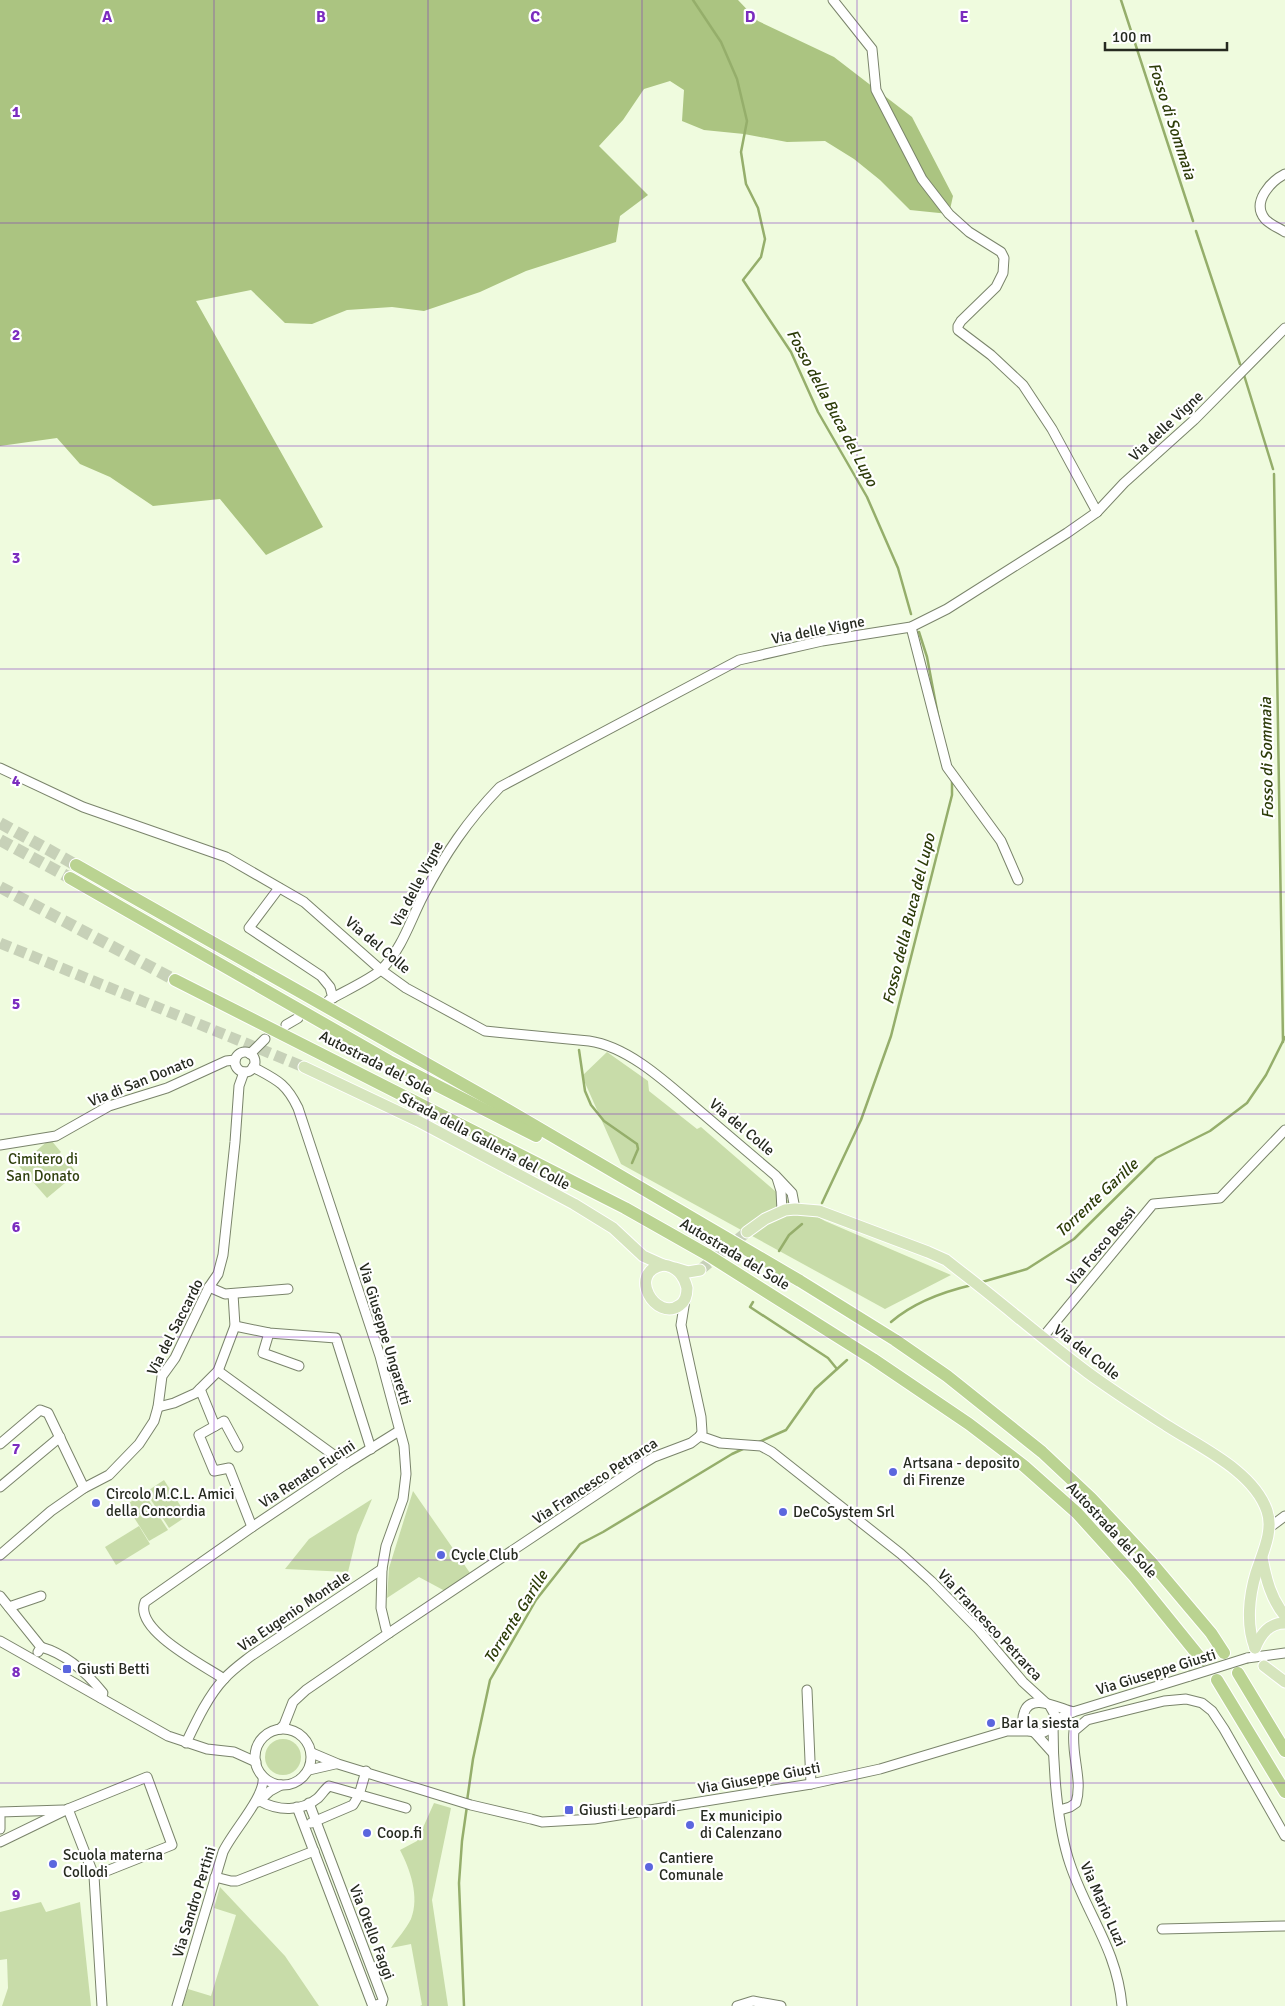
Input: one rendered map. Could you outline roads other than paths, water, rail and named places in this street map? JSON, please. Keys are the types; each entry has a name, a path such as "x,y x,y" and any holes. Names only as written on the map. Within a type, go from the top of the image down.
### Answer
{"highway":[{"name":"Autostrada del Sole","path":"76,865 488,1098 858,1316 895,1340 947,1376 1042,1452 1091,1498 1151,1562 1211,1633 1224,1654"},
{"name":"Autostrada del Sole","path":"70,878 390,1060 665,1202"},
{"name":"Autostrada del Sole","path":"175,980 625,1208 715,1260 843,1339 977,1430 1024,1466 1077,1513 1134,1576 1202,1660"},
{"path":"1238,1673 1285,1751"},
{"path":"1217,1680 1285,1792"}],"main road":[{"name":"Strada della Galleria del Colle","path":"304,1066 418,1121 574,1204 613,1228 643,1256 669,1266"},
{"path":"748,1232 765,1218 782,1211 795,1209"},
{"name":"Via del Colle","path":"795,1209 819,1211 838,1218 928,1252 960,1271 1113,1391 1232,1467 1247,1480 1264,1502 1270,1520 1270,1527"},
{"path":"643,1256 648,1293 655,1303 665,1309 680,1306 700,1270 688,1272 669,1266 653,1269 646,1277"},
{"path":"669,1266 683,1278 687,1293"},
{"path":"1270,1527 1256,1575 1249,1618 1249,1629 1255,1648 1264,1632 1278,1623 1285,1622"},
{"path":"1262,1557 1270,1591 1274,1601 1285,1616"},
{"path":"1264,1666 1285,1682"}],"street":[{"path":"834,0 872,49 876,90 922,179 934,197 962,226 1002,252 1004,258 1003,273 996,287 961,321 958,330 1023,385 1052,429 1096,512"},
{"path":"1285,174 1277,178 1265,190 1260,205 1264,218 1285,232"},
{"name":"Via delle Vigne","path":"381,970 406,934 414,912 449,848 488,799 500,787 739,660 822,641 911,628 976,592 1096,512 1124,483 1194,420 1285,328"},
{"path":"911,628 947,767 1001,841 1018,880"},
{"name":"Via del Colle","path":"0,768 83,807 226,857 304,902 381,970 406,988 485,1031 589,1041 614,1047 665,1082 776,1176 792,1193 795,1209"},
{"path":"279,888 249,928 321,976 330,987 331,999 381,970"},
{"path":"286,1025 298,1018"},
{"path":"250,1054 254,1059 254,1067 250,1071 244,1072 237,1068 236,1060 240,1054 250,1054 265,1039"},
{"name":"Via di San Donato","path":"0,1145 56,1136 109,1106 167,1088 226,1061 236,1060"},
{"name":"Via Giuseppe Ungaretti","path":"254,1067 284,1084 298,1108 380,1356 399,1431 404,1453 405,1489 386,1546 382,1569 381,1608 388,1633"},
{"name":"Via del Saccardo","path":"0,1555 51,1511 84,1488 109,1475 144,1437 154,1421 158,1408 162,1376 175,1358 209,1287 218,1274 223,1256 236,1142 239,1086 244,1072"},
{"name":"Via Fosco Bessi","path":"1043,1337 1153,1204 1220,1198 1285,1130"},
{"name":"Via del Colle","path":"776,1176 781,1191 782,1211"},
{"path":"209,1287 225,1294 288,1288"},
{"path":"687,1293 681,1325 701,1417 702,1432 700,1436"},
{"path":"158,1408 174,1403 200,1389 218,1371 235,1326 233,1294"},
{"path":"665,1309 681,1325"},
{"path":"235,1326 270,1333 263,1353 299,1366"},
{"name":"Via Renato Fucini","path":"270,1333 336,1338 371,1449"},
{"path":"218,1371 346,1464"},
{"path":"200,1389 216,1426"},
{"path":"0,1444 40,1410 48,1413 84,1488"},
{"path":"238,1446 224,1421 199,1435 214,1471 229,1468 252,1527"},
{"name":"Via Renato Fucini","path":"224,1679 156,1633 147,1619 144,1606 148,1599 346,1464 399,1431"},
{"name":"Via Francesco Petrarca","path":"280,1729 297,1697 388,1633 636,1468 654,1457 691,1442 700,1436 720,1443 761,1446 772,1452 902,1554 978,1629 1023,1682 1048,1704"},
{"path":"0,1487 60,1437"},
{"path":"1270,1527 1285,1516"},
{"name":"Via Eugenio Montale","path":"224,1679 251,1656 382,1569"},
{"path":"0,1596 41,1647 50,1650 76,1666 102,1695"},
{"path":"9,1607 41,1596"},
{"path":"0,1641 102,1695 168,1736 207,1750 236,1752 256,1762"},
{"path":"34,1659 41,1647"},
{"name":"Via Giuseppe Giusti","path":"312,1753 338,1764 366,1771 471,1805 542,1822 594,1819 811,1784 880,1769 1007,1731 1045,1732 1054,1723 1073,1712 1248,1658 1285,1653"},
{"path":"186,1743 194,1725 224,1679"},
{"path":"808,1690 811,1784"},
{"path":"1060,1810 1070,1808 1076,1803 1079,1793 1073,1742 1074,1731 1087,1720 1164,1701 1186,1699 1202,1703 1212,1711 1242,1758 1285,1836"},
{"name":"Via Giuseppe Giusti","path":"1007,1731 1023,1718 1024,1712 1030,1704 1035,1702 1048,1704"},
{"path":"1048,1704 1073,1712"},
{"path":"1048,1704 1055,1715 1054,1723"},
{"path":"291,1708 294,1725 305,1739 312,1753 309,1770"},
{"path":"1023,1718 1024,1723 1053,1752"},
{"name":"Via Mario Luzi","path":"1054,1723 1053,1752 1064,1839 1079,1888 1113,1960 1122,2006"},
{"path":"236,1752 258,1744 268,1734 280,1729 288,1729 300,1734"},
{"path":"258,1744 256,1762 263,1777 268,1781 281,1785"},
{"name":"Via Giuseppe Giusti","path":"281,1785 297,1781 309,1770 338,1764"},
{"path":"304,1826 353,1804 366,1771"},
{"path":"0,1842 68,1809 147,1777 172,1845 94,1876"},
{"name":"Via Sandro Pertini","path":"177,2006 227,1842 261,1792 264,1782 263,1777"},
{"name":"Via Sandro Pertini","path":"249,1811 270,1791 281,1785"},
{"path":"260,1801 272,1807 297,1807 319,1797 329,1786 406,1808"},
{"name":"Via Otello Faggi","path":"297,1807 374,2006 382,2003 383,1999 309,1803"},
{"path":"0,1812 68,1809"},
{"path":"68,1809 94,1876 102,2006"},
{"path":"0,1817 0,1829"},
{"path":"215,1877 231,1882 237,1881 314,1851"},
{"name":"Via Otello Faggi","path":"324,1876 334,1872"},
{"path":"1162,1929 1285,1926"},
{"path":"737,2006 753,2001 781,2006"}],"waterway":[{"name":"Fosso della Buca del Lupo","path":"693,0 721,42 737,79 747,121 741,152 746,184 758,208 765,239 761,257 743,280 791,352 818,412 867,497 898,568 911,614"},
{"name":"Fosso di Sommaia","path":"1121,0 1193,221"},
{"name":"Fosso di Sommaia","path":"1196,231 1240,364"},
{"name":"Fosso di Sommaia","path":"1244,375 1273,469"},
{"name":"Fosso di Sommaia","path":"1274,474 1283,1042"},
{"name":"Fosso della Buca del Lupo","path":"919,632 927,657 939,721"},
{"name":"Fosso della Buca del Lupo","path":"822,1203 861,1120 891,1036 952,795 952,780"},
{"name":"Torrente Garille","path":"982,1282 1027,1269 1074,1239 1156,1158 1210,1131 1247,1103 1266,1075 1285,1037"},
{"path":"579,1050 585,1091 591,1105 604,1121 637,1144 638,1149 632,1163"},
{"name":"Fosso della Buca del Lupo","path":"779,1251 789,1235 802,1224"},
{"name":"Torrente Garille","path":"891,1322 919,1303 972,1285"},
{"name":"Fosso della Buca del Lupo","path":"753,1302 750,1307 828,1358 837,1369"},
{"name":"Torrente Garille","path":"759,1442 786,1430 815,1389 847,1360"},
{"name":"Torrente Garille","path":"467,1801 473,1759 490,1680 536,1600 580,1544 745,1448"},
{"name":"Torrente Garille","path":"464,2006 459,1883 467,1806"}],"tunnel":[{"path":"0,823 76,865"},
{"path":"0,840 70,878"},
{"path":"0,887 175,980"},
{"path":"0,943 304,1067"},
{"path":"700,1270 747,1232"}],"place":[{"name":"Artsana - deposito di Firenze","path":"893,1472"},
{"name":"Circolo M.C.L. Amici della Concordia","path":"96,1503"},
{"name":"DeCoSystem Srl","path":"783,1512"},
{"name":"Cycle Club","path":"441,1555"},
{"name":"Giusti Betti","path":"67,1669"},
{"name":"Bar la siesta","path":"991,1723"},
{"name":"Giusti Leopardi","path":"569,1810"},
{"name":"Ex municipio di Calenzano","path":"690,1825"},
{"name":"Coop.fi","path":"367,1833"},
{"name":"Scuola materna Collodi","path":"53,1864"},
{"name":"Cantiere Comunale","path":"649,1867"}],"park label":[{"name":"Cimitero di San Donato","path":"43,1168"}]}
